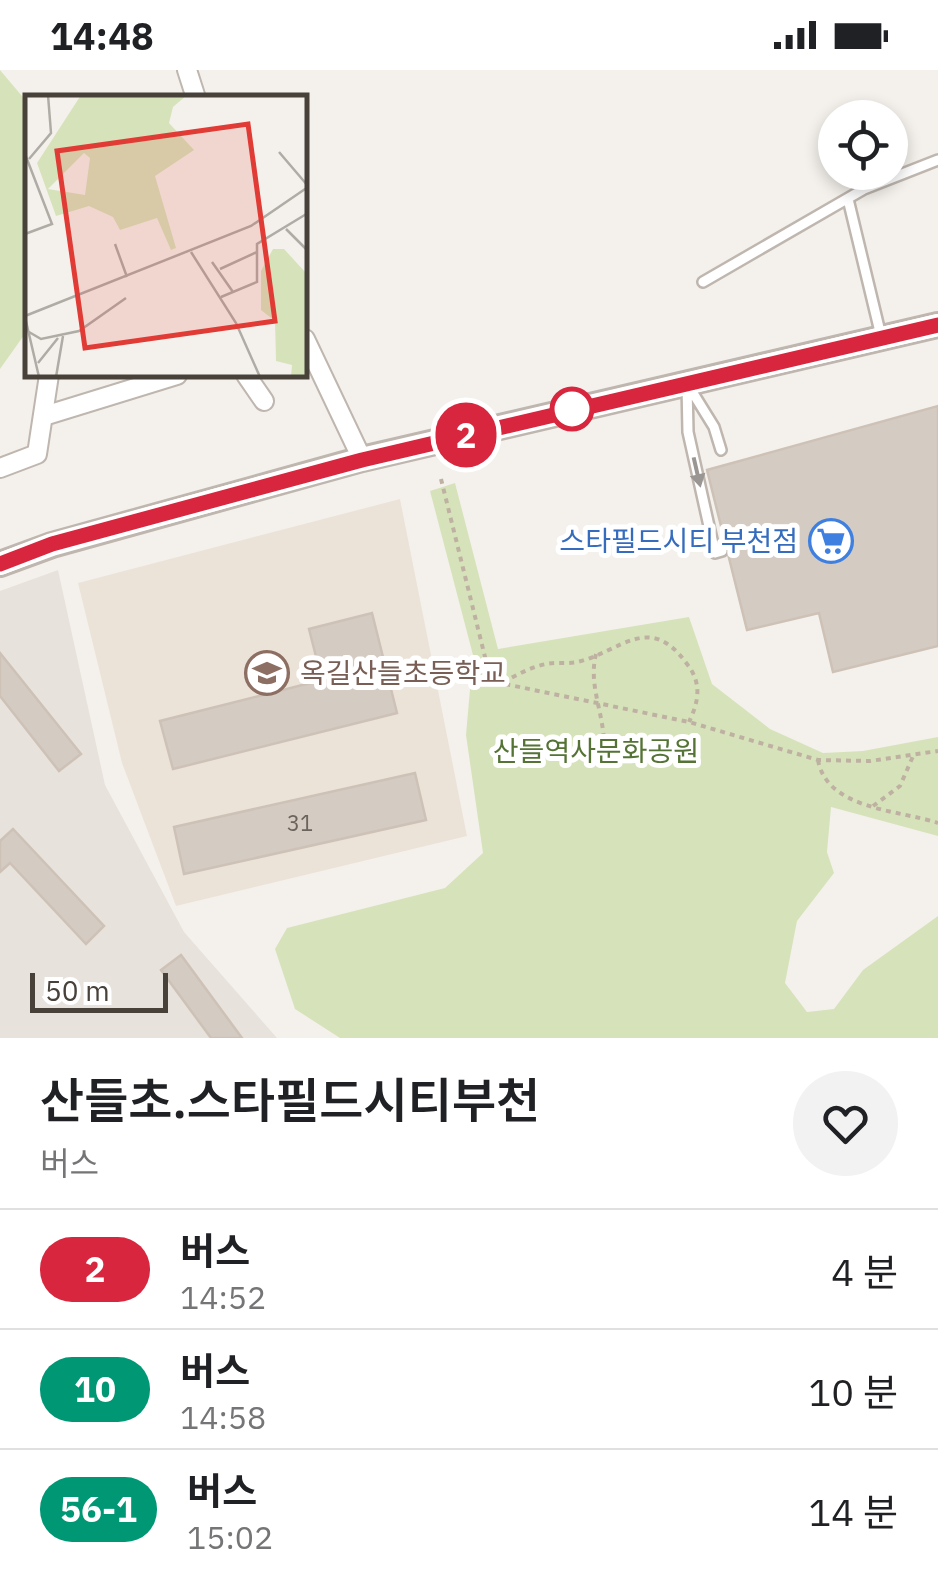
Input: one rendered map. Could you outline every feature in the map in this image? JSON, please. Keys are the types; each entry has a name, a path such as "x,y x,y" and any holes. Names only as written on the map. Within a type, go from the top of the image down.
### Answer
{"street":[{"path":"187,70 195,95"},
{"path":"0,564 52,544 362,460 938,326"},
{"path":"308,345 362,460"},
{"path":"0,468 37,454 49,378"},
{"path":"44,416 167,378"},
{"path":"248,378 264,401"}],"lane":[{"path":"703,282 848,199 938,160"},
{"path":"848,199 882,338"},
{"path":"686,382 714,426 721,450"},
{"path":"686,382 688,432 715,553 722,551"}],"path":[{"path":"441,479 486,661 490,674 500,683 600,707 689,722 818,760 870,760 938,750"},
{"path":"500,683 545,664 576,662 638,637 666,643 687,663 697,683 696,706 689,722"},
{"path":"596,654 592,677 604,745"},
{"path":"873,806 900,786 914,754"},
{"path":"818,760 831,786 873,806 937,820"}],"shaded area":[{"name":"옥길산들초등학교","path":"400,499 467,836 176,906 122,763 78,583"},
{"path":"58,570 105,785 184,932 277,1038 0,1038 0,591"}],"green space":[{"path":"0,70 25,100 25,334 0,369"},
{"name":"산들역사문화공원","path":"455,483 498,649 689,617 712,684 770,729 823,753 863,751 938,737 938,836 831,807 827,852 834,873 797,921 785,983 807,1012 834,1009 863,970 938,916 938,1038 340,1038 295,1009 275,949 287,928 445,888 483,853 466,735 473,655 430,491"}],"building":[{"name":"스타필드시티 부천점","path":"938,406 938,646 833,672 819,613 747,630 707,470"},
{"path":"372,613 397,713 173,769 160,721 322,680 309,629"},
{"path":"0,653 81,754 59,771 0,696"},
{"path":"415,773 426,820 184,874 174,827"},
{"path":"13,829 104,926 86,944 10,863 0,872 0,841"},
{"path":"181,955 242,1038 211,1038 161,970"}],"bus line":[{"name":"2","path":"0,564 52,544 362,460 938,325"}],"place":[{"name":"스타필드시티 부천점","path":"831,541"},
{"name":"옥길산들초등학교","path":"267,673"}]}
